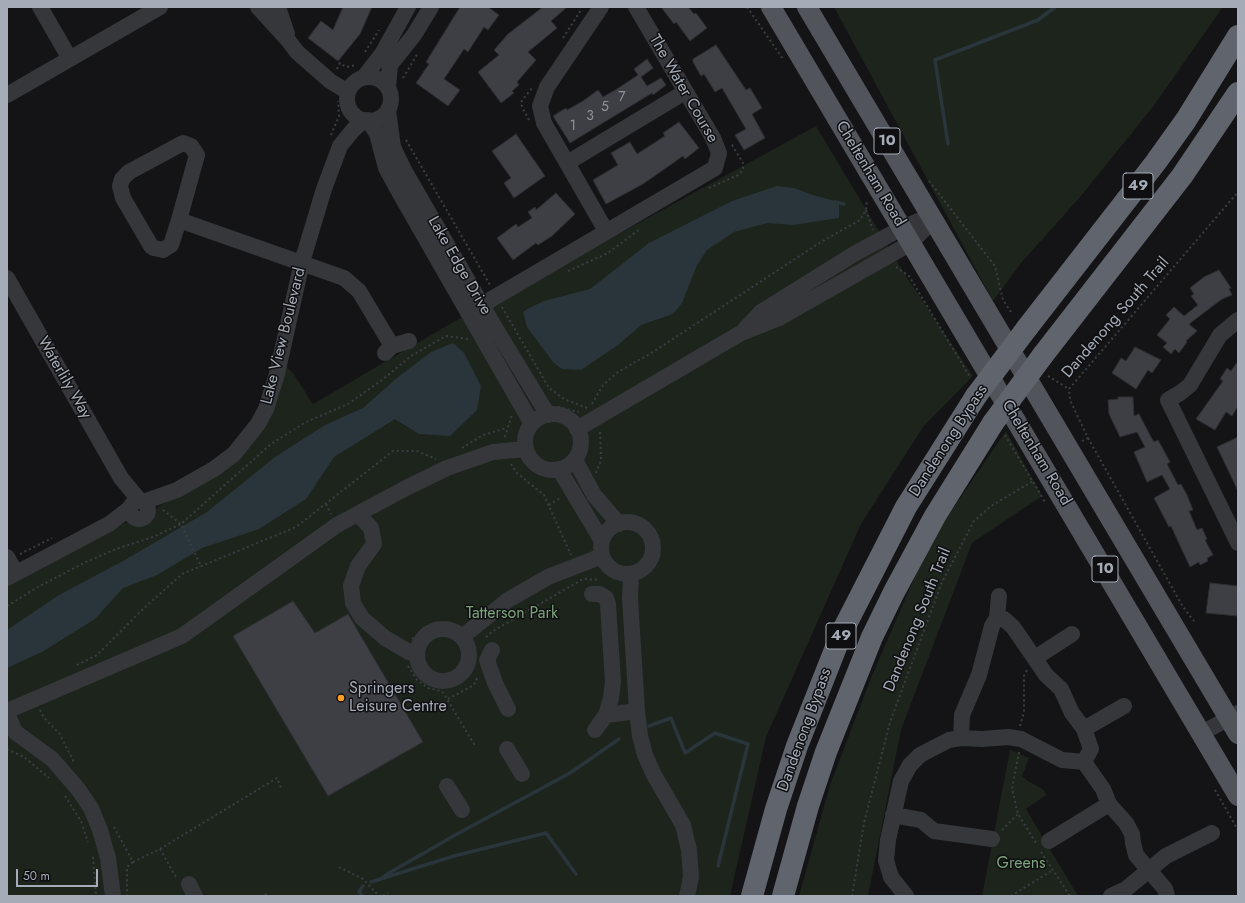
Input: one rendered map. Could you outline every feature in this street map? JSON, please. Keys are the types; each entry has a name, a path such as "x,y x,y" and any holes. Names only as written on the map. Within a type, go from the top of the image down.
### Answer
{"highway":[{"name":"Dandenong Bypass","path":"752,896 776,809 797,746 842,632 906,507 973,387 1027,328 1165,150 1214,77 1238,36"},
{"name":"Dandenong Bypass","path":"783,896 806,814 826,752 872,637 894,592 935,516 1182,176 1238,93"}],"main road":[{"name":"Cheltenham Road","path":"771,7 907,235 1040,477 1202,733 1238,796"},
{"name":"Cheltenham Road","path":"807,7 1068,448 1235,721"}],"street":[{"path":"40,7 70,59"},
{"path":"7,95 160,7"},
{"path":"258,7 297,52 333,76 355,84 377,78 388,87"},
{"path":"278,7 288,40"},
{"name":"Lake View Boulevard","path":"10,567 109,524 202,477 224,462 244,443 258,424 266,409 277,374 302,262 335,142 355,84 382,54 408,7"},
{"path":"355,84 358,117 366,120 380,118 388,110 391,99 388,87 390,65 414,35 431,7"},
{"path":"601,7 547,87 540,106 544,123 606,231"},
{"name":"The Water Course","path":"468,313 715,168 719,153 713,138 636,7"},
{"path":"567,163 685,92"},
{"name":"Lake Edge Drive","path":"388,110 391,136 398,159 482,305 548,415"},
{"name":"Lake View Boulevard","path":"335,142 366,120"},
{"name":"Lake Edge Drive","path":"366,120 377,134 382,156 392,179 532,424"},
{"path":"183,143 193,147 197,155 179,220 171,244 163,250 154,248 151,246 123,198 120,186 122,179 129,172 183,143"},
{"path":"577,429 593,414 741,333 779,318 888,256 907,235 932,218"},
{"path":"179,220 344,278 355,286 388,350 410,341"},
{"path":"741,333 761,312 854,254 878,241 907,235"},
{"name":"Waterlily Way","path":"7,278 121,478 140,507"},
{"path":"1238,320 1220,335 1190,385 1168,400 1238,543"},
{"path":"548,415 565,417 577,429 581,444 575,460 559,469 545,469 538,466 526,449 527,432 532,424 539,418 548,415"},
{"path":"113,896 108,858 100,830 91,808 78,789 52,759 15,732 7,712 182,636 337,525 447,468 493,452 526,449"},
{"path":"575,460 594,495 619,524"},
{"path":"462,638 508,600 548,577 575,565 602,548 608,531 619,524 636,524 649,534 653,551 651,559 640,572 631,574 617,572 610,568 602,548 559,469"},
{"path":"358,514 371,528 374,544 358,566 350,586 354,603 362,618 386,638 409,652 426,676 434,680 442,681 456,678 465,668 469,653 462,638 455,632 439,630 424,637 411,654"},
{"path":"631,574 630,599 640,736 645,755 654,775 683,825 689,850 691,877 687,896"},
{"path":"595,730 606,715 611,698 612,682 608,604 606,598 599,594 598,588"},
{"path":"961,738 962,715 979,675 992,626 997,618 999,596"},
{"path":"997,618 1004,618 1013,626 1046,675 1061,689 1072,713 1084,729 1091,749 1084,762"},
{"path":"1035,658 1072,634"},
{"path":"488,646 488,660 495,683 508,709"},
{"path":"1084,729 1124,706"},
{"path":"606,715 638,711"},
{"path":"1202,733 1235,721"},
{"path":"906,896 891,877 886,860 888,840 901,781 910,765 920,755 949,740 961,738 982,739 1008,737 1021,739 1062,760 1084,762 1103,789 1109,804 1126,824 1132,834 1132,843 1136,854 1165,889 1167,896"},
{"path":"508,749 522,774"},
{"path":"447,786 462,810"},
{"path":"1049,841 1109,804"},
{"path":"893,815 920,820 934,831 992,839"},
{"path":"1111,896 1126,889 1166,856 1212,833"}],"path":[{"path":"362,58 381,26"},
{"path":"335,142 339,116 338,100 326,90 340,64 346,67 355,84"},
{"path":"402,134 549,388 564,399 593,414"},
{"path":"928,180 995,266 1003,300 1011,312"},
{"name":"Dandenong South Trail","path":"1194,621 1183,607 1088,438 1070,400 1069,389 1238,192"},
{"path":"586,482 596,474 601,460 600,432 593,414 603,385 618,372 653,352 821,242 860,220 866,210 878,241"},
{"path":"888,256 897,269 909,276 973,387"},
{"path":"7,606 38,587 86,562 116,549 153,537 181,524 271,444 306,422 348,404 382,380 411,356 446,336 471,340"},
{"path":"1045,366 1069,389"},
{"path":"512,412 504,441 505,451 509,462 517,473 539,489 544,495 575,565"},
{"path":"461,448 483,435 507,428"},
{"path":"998,428 1040,477"},
{"path":"1068,448 1088,438"},
{"path":"71,669 97,655 143,608 182,574 296,527 393,451 416,451 438,460"},
{"name":"Dandenong South Trail","path":"852,896 864,823 890,722 942,582 974,521 991,506 1040,477"},
{"path":"140,507 160,508 175,518 181,524 201,566"},
{"path":"10,567 57,535"},
{"path":"488,646 493,631 583,579 597,579 598,588"},
{"path":"441,625 432,626 413,637 411,654 417,680 428,688 441,691 448,699 475,746"},
{"path":"1035,658 1024,676 1024,712 1019,732 1021,739 1012,788 1018,814 1070,896"},
{"path":"448,699 474,684 478,677 478,670"},
{"path":"7,750 24,757 52,781"},
{"path":"134,862 160,849 277,778 282,790"},
{"path":"62,792 82,824 90,846"},
{"path":"992,839 1018,814"},
{"path":"160,849 188,887"},
{"path":"92,854 96,896"},
{"path":"339,867 363,879 379,896"},
{"path":"1011,896 1053,870"},
{"path":"383,896 388,893"}],"green space":[{"path":"834,7 1223,7 1152,108 1081,196 1022,262 993,301"},
{"name":"Tatterson Park","path":"816,126 904,273 973,376 923,427 861,524 766,737 730,896 7,896 7,584 120,525 125,523 137,524 146,522 159,506 215,476 286,366 293,373 313,404 455,321 500,299"},
{"path":"1006,431 1042,496 972,543 901,730 868,896 799,896 830,785 871,678 930,542"},
{"name":"Greens","path":"1010,750 1029,758 1022,776 1044,790 1046,795 1026,809 1078,896 982,896"}],"shaded area":[{"path":"777,186 794,188 839,202 839,218 793,225 767,223 734,232 707,250 697,265 682,303 673,314 641,325 618,345 581,370 562,369 553,362 527,327 523,312 529,308 544,301 590,289 649,243 732,201"},
{"path":"453,343 464,353 481,386 477,410 450,436 419,434 395,419 334,457 306,499 259,529 202,548 157,575 123,588 95,619 42,652 7,668 7,630 59,595 123,561 207,512 275,457 325,425 363,408 398,377 431,352"}],"building":[{"path":"343,7 372,7 360,34 338,61 308,38 321,21 333,30"},
{"path":"460,7 488,7 499,15 488,30 484,27 468,52 464,49 444,79 460,90 448,106 416,83 429,64 426,62"},
{"path":"543,7 567,7 551,21 557,28 528,52 536,60 517,82 519,85 512,91 514,93 501,103 478,72 499,55 494,50 508,34"},
{"path":"661,7 688,7 694,14 696,13 707,28 690,41 676,22 674,24"},
{"path":"716,45 746,90 750,88 762,108 752,114 765,138 744,150 735,135 746,129 722,88 715,92 704,74 701,76 693,62 693,59"},
{"path":"647,59 653,68 641,77 647,86 661,78 666,85 653,95 652,93 570,143 553,116 566,108 567,110 583,101 598,90 603,97 617,89 638,75 634,69"},
{"path":"679,122 699,148 685,159 683,156 643,184 606,204 593,180 618,165 611,153 630,142 637,154 665,136 663,133"},
{"path":"516,134 545,176 514,198 504,183 511,178 492,151"},
{"path":"556,193 575,214 552,236 538,245 536,243 513,260 497,238 516,224 518,227 532,218 528,212 535,207 536,210"},
{"path":"1219,270 1231,288 1229,289 1232,295 1222,299 1189,324 1197,331 1186,341 1187,342 1179,353 1175,349 1171,354 1163,347 1167,343 1157,335 1170,319 1166,315 1174,307 1184,316 1198,305 1191,296 1194,294 1190,288 1204,277"},
{"path":"1135,347 1161,360 1152,373 1148,370 1136,389 1112,373 1121,358 1126,361"},
{"path":"1238,361 1238,406 1232,416 1226,412 1215,430 1196,419 1223,381 1220,379 1227,368 1231,371"},
{"path":"1118,397 1133,397 1134,416 1139,414 1154,442 1158,440 1170,462 1167,464 1178,485 1181,484 1187,495 1193,510 1189,511 1197,530 1202,528 1207,539 1205,540 1213,555 1207,558 1208,561 1200,565 1199,562 1190,567 1171,526 1169,527 1154,498 1170,489 1162,475 1147,482 1134,452 1145,447 1137,432 1120,437 1109,414 1108,400 1118,399"},
{"path":"1238,437 1238,491 1217,447"},
{"path":"1210,583 1238,586 1238,616 1206,613"},
{"path":"293,601 315,633 348,614 423,742 328,796 233,636"}],"waterway":[{"path":"948,144 935,60 1038,20 1055,7"},
{"path":"835,202 844,204"},
{"path":"649,726 671,718 685,753 715,733 748,744 718,866"},
{"path":"382,878 457,834 570,773 619,739"},
{"path":"371,882 454,856 546,833 576,874"},
{"path":"362,896 359,892 363,886"}],"place":[{"name":"Springers Leisure Centre","path":"341,698"}]}
